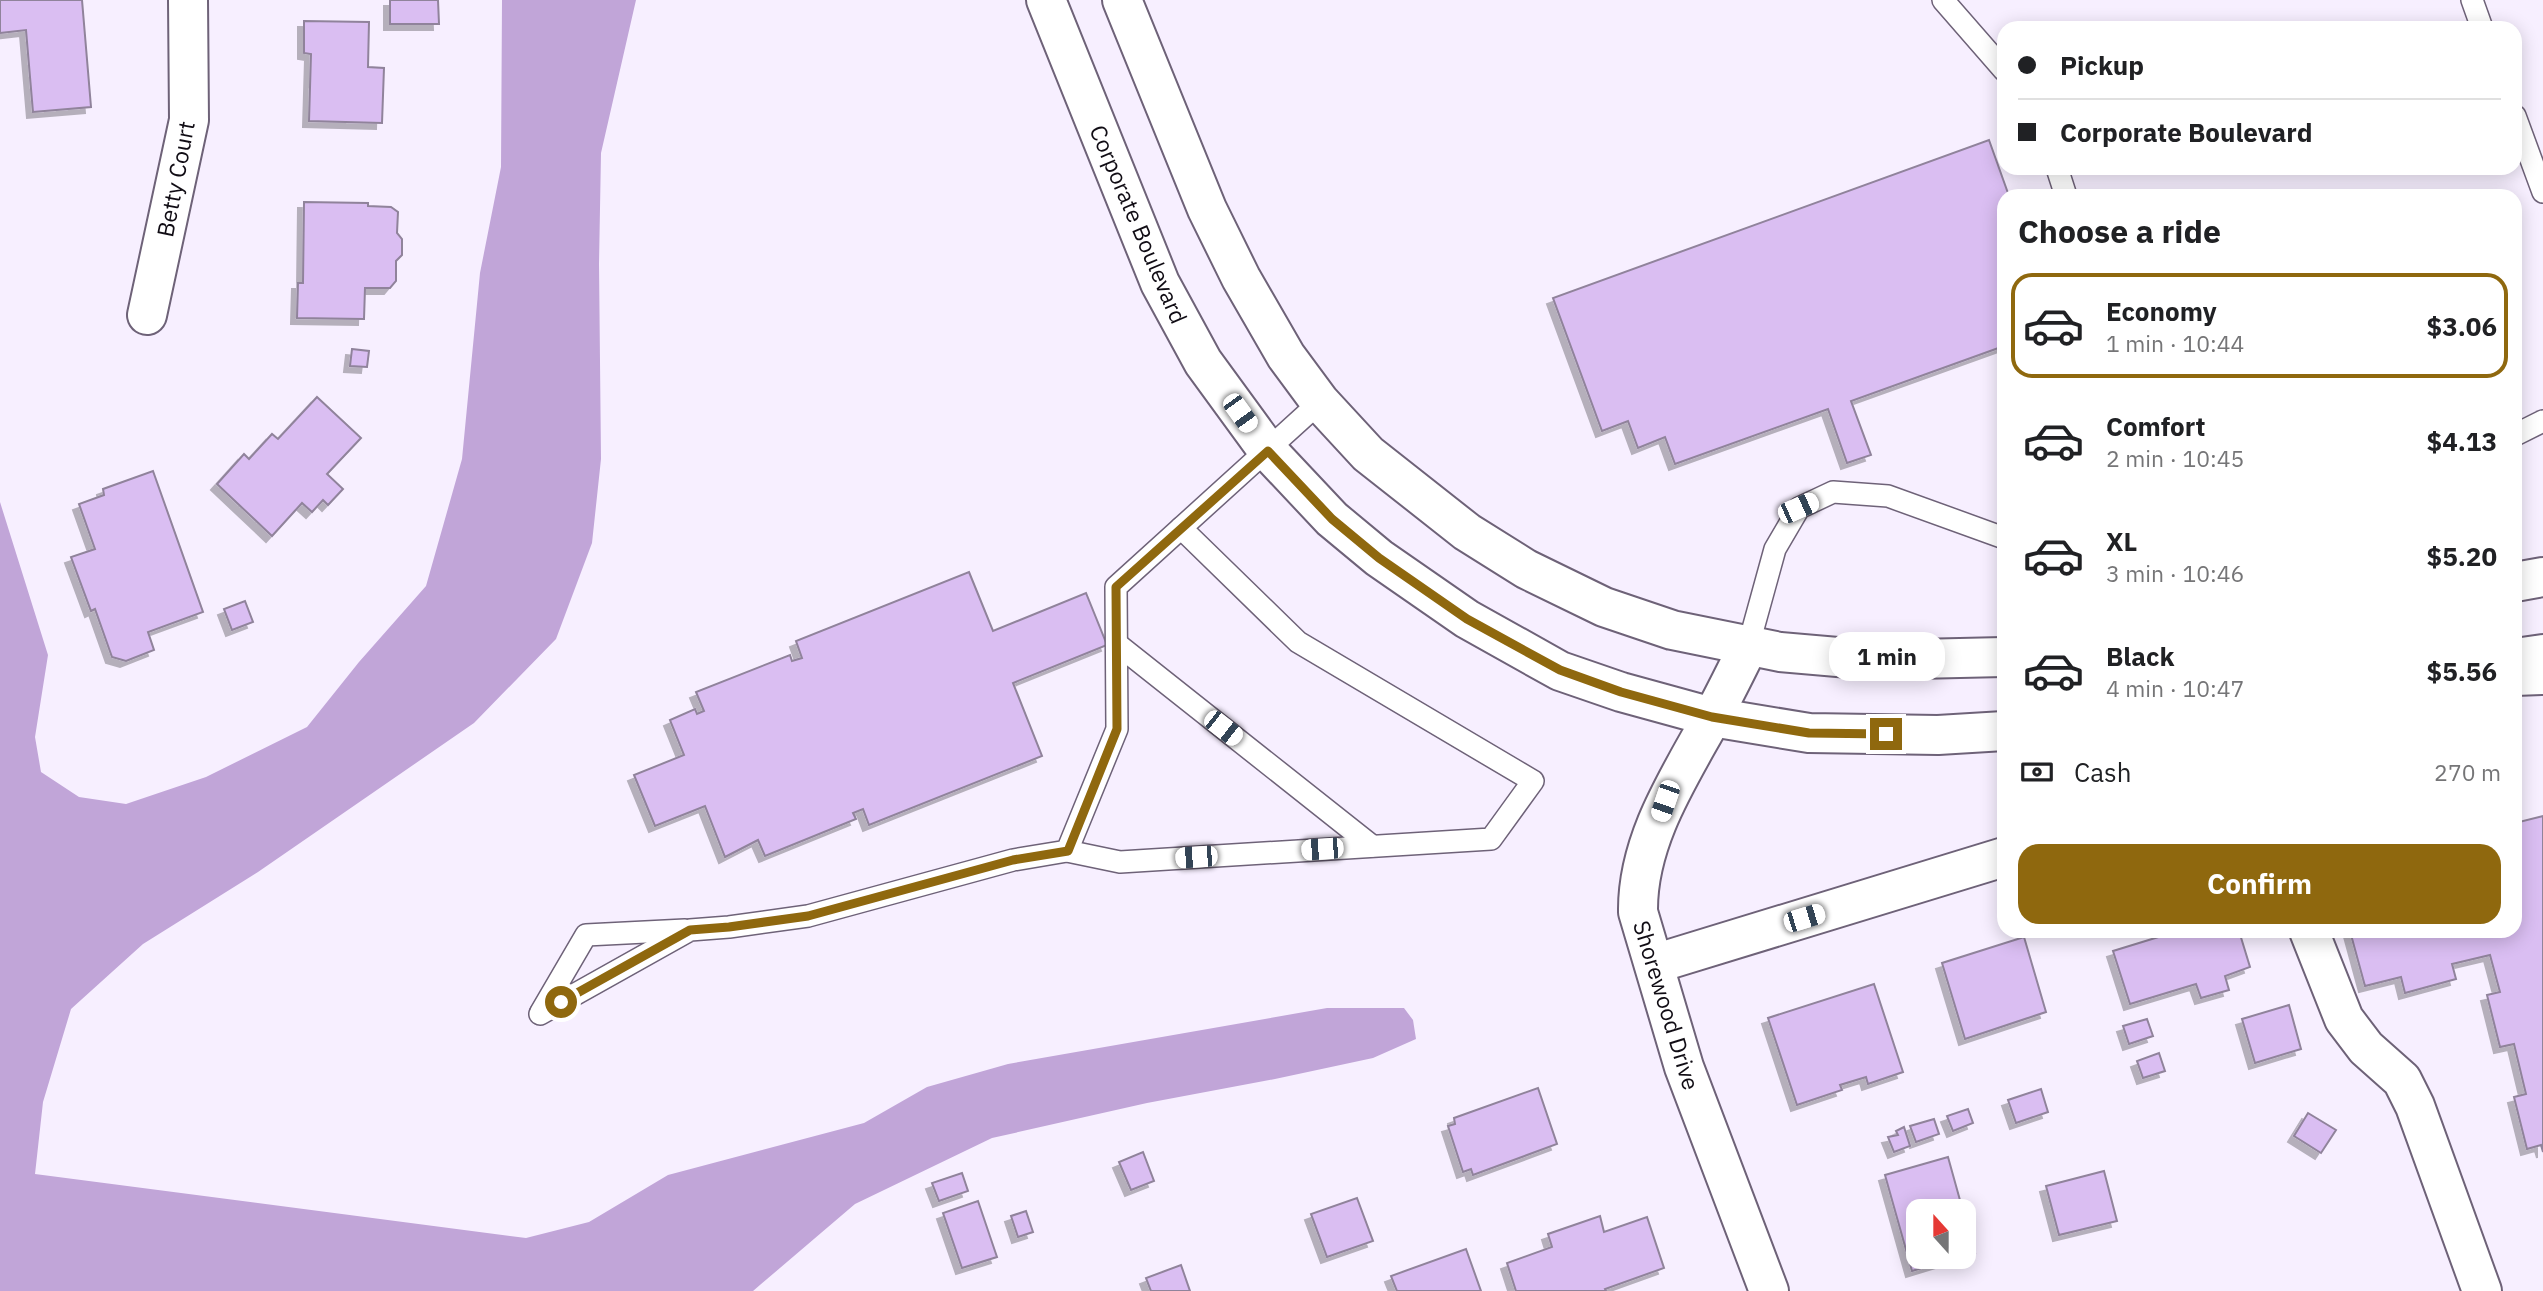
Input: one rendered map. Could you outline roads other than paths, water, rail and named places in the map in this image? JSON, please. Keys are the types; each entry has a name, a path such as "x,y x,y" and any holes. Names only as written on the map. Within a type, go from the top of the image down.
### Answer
{"street":[{"name":"Betty Court","path":"147,315 189,120 188,0"},
{"name":"Corporate Boulevard","path":"1046,0 1160,283 1203,362 1268,451 1332,519 1379,558 1467,619 1560,670 1621,692 1712,717 1809,733 1938,735 1997,731"},
{"path":"1122,0 1207,209 1241,278 1286,356 1320,402 1368,454 1467,532 1526,569 1604,607 1672,630 1748,647 1872,660 1997,657"},
{"name":"Shorewood Drive","path":"1748,647 1665,801 1643,867 1638,889 1638,912 1684,1067 1769,1291"},
{"path":"2522,658 2543,654"},
{"path":"2522,676 2543,675"},
{"path":"1654,964 1997,859"},
{"path":"2312,938 2344,1019 2366,1048 2402,1080 2415,1106 2482,1291"}],"lane":[{"path":"1943,0 1997,63"},
{"path":"2472,0 2480,21"},
{"path":"2522,135 2543,192"},
{"path":"1068,851 1117,729 1116,587 1320,402"},
{"path":"2522,432 2543,421"},
{"path":"1748,647 1775,549 1798,508 1833,492 1888,496 1997,535"},
{"path":"690,930 540,1014 586,935 729,927 808,916 1013,860 1068,851 1121,862 1491,839 1533,781 1298,642 1181,528"},
{"path":"1117,644 1372,846"}]}
